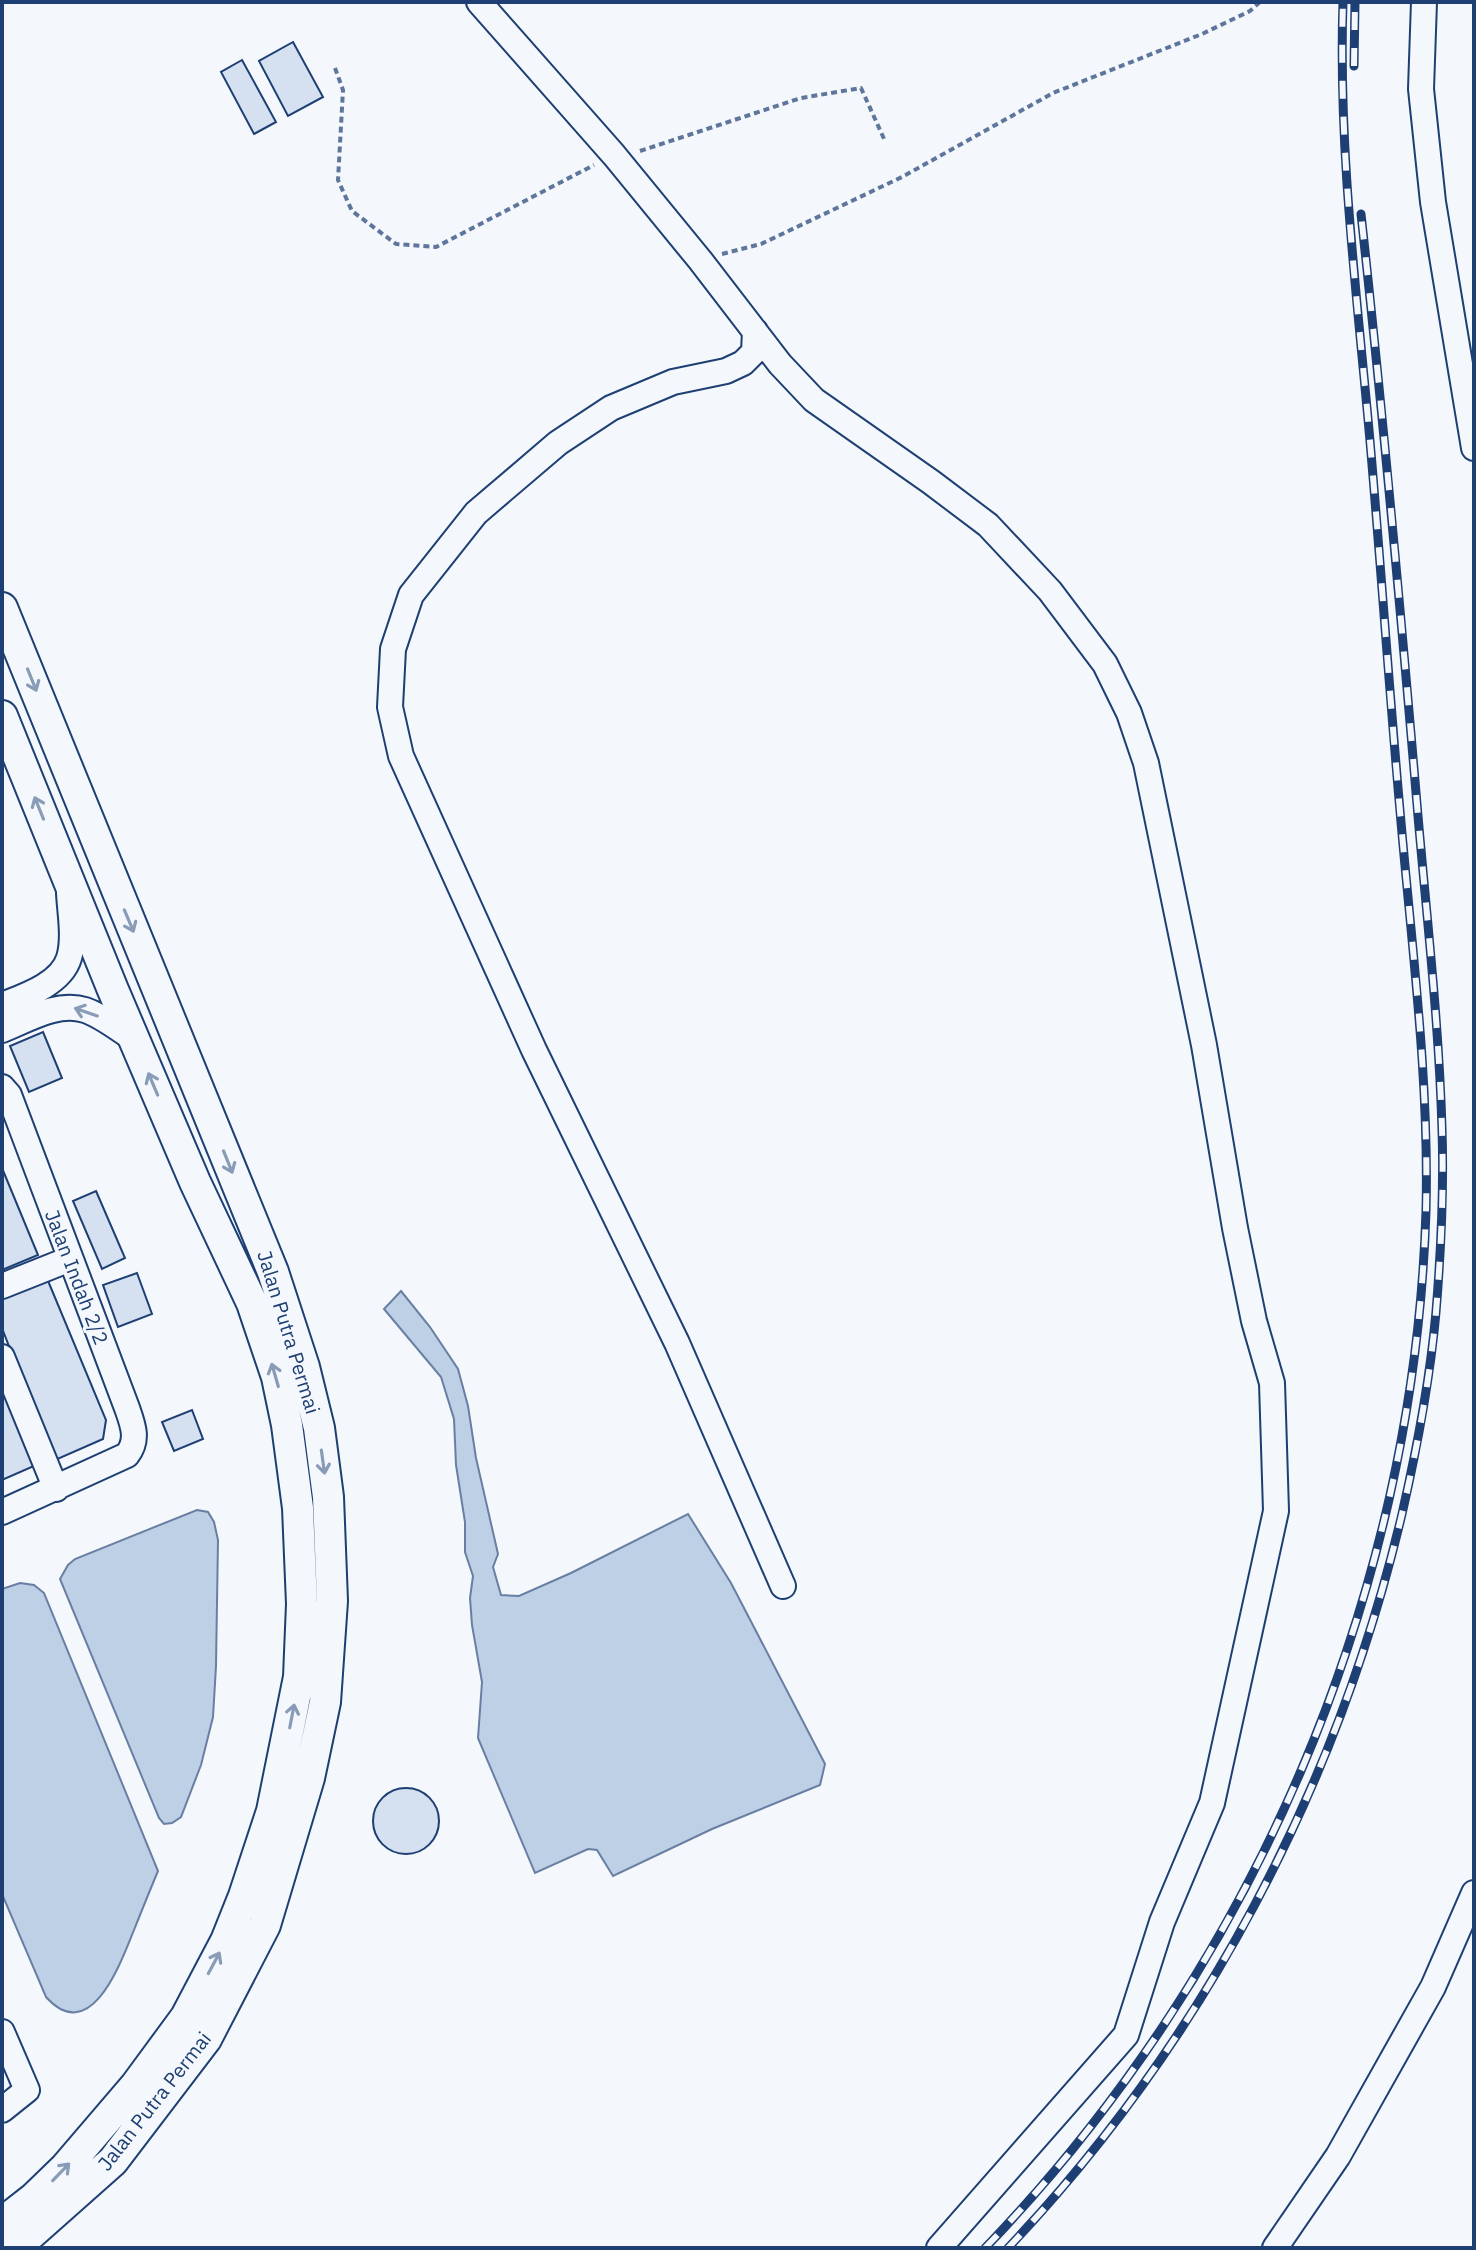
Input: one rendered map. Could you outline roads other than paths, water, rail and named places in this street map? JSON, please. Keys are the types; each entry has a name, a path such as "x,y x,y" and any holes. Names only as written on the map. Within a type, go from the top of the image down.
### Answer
{"main road":[{"name":"Jalan Putra Permai","path":"2,608 273,1272 304,1367 319,1428 328,1497 332,1601 325,1702 319,1733 309,1778 265,1925 206,2039 113,2161 15,2248"},
{"name":"Jalan Putra Permai","path":"2,716 134,1039 195,1182 252,1303 277,1377 287,1425 298,1508 302,1604 299,1677 272,1811 226,1941 186,2017 136,2085 65,2168 2,2223"}],"street":[{"path":"479,2 614,155 780,364 814,400 988,525 1050,591 1105,664 1129,713 1146,763 1204,1045 1254,1321 1272,1383 1276,1511 1212,1803 1162,1922 1126,2035 939,2248"},
{"path":"1424,2 1421,89 1433,202 1474,448"},
{"path":"755,331 754,352 743,363 726,371 673,382 611,408 558,443 476,513 411,595 393,649 390,707 401,756 534,1050 677,1343 783,1586"},
{"path":"2,1005 37,990 62,971 69,958 68,881"},
{"path":"2,1030 34,1016 68,1007 100,1017 134,1039"},
{"name":"Jalan Indah 2/2","path":"2,1087 9,1095 132,1425 134,1446 127,1455 56,1489"},
{"path":"2,1286 70,1259"},
{"path":"2,1357 56,1489 2,1512"},
{"path":"1275,2248 1338,2156 1433,1987 1474,1893"},
{"path":"2,2032 27,2090 2,2110"}],"water":[{"path":"401,1291 458,1369 498,1554 493,1567 501,1595 519,1596 688,1514 731,1583 825,1764 820,1785 712,1829 613,1876 597,1850 588,1849 535,1873 478,1738 482,1682 472,1625 470,1598 473,1576 465,1552 465,1522 456,1465 454,1419 441,1377 384,1309"},
{"path":"197,1510 208,1512 218,1540 213,1717 201,1765 181,1817 164,1824 60,1579 75,1559"},
{"path":"20,1583 34,1585 44,1593 158,1871 112,1978 90,2006 77,2012 62,2010 46,1997 2,1894 2,1589"}],"railway":[{"path":"985,2248 1080,2140 1165,2023 1239,1900 1301,1770 1352,1636 1390,1497 1415,1355 1426,1211 1423,1077 1350,222 1343,112 1343,2"},
{"path":"1354,66 1355,2"},
{"path":"1008,2248 1078,2169 1142,2086 1201,1998 1253,1907 1300,1813 1340,1716 1374,1616 1402,1514 1422,1414 1433,1337 1441,1243 1443,1175 1440,1090 1398,590 1361,214"}]}
